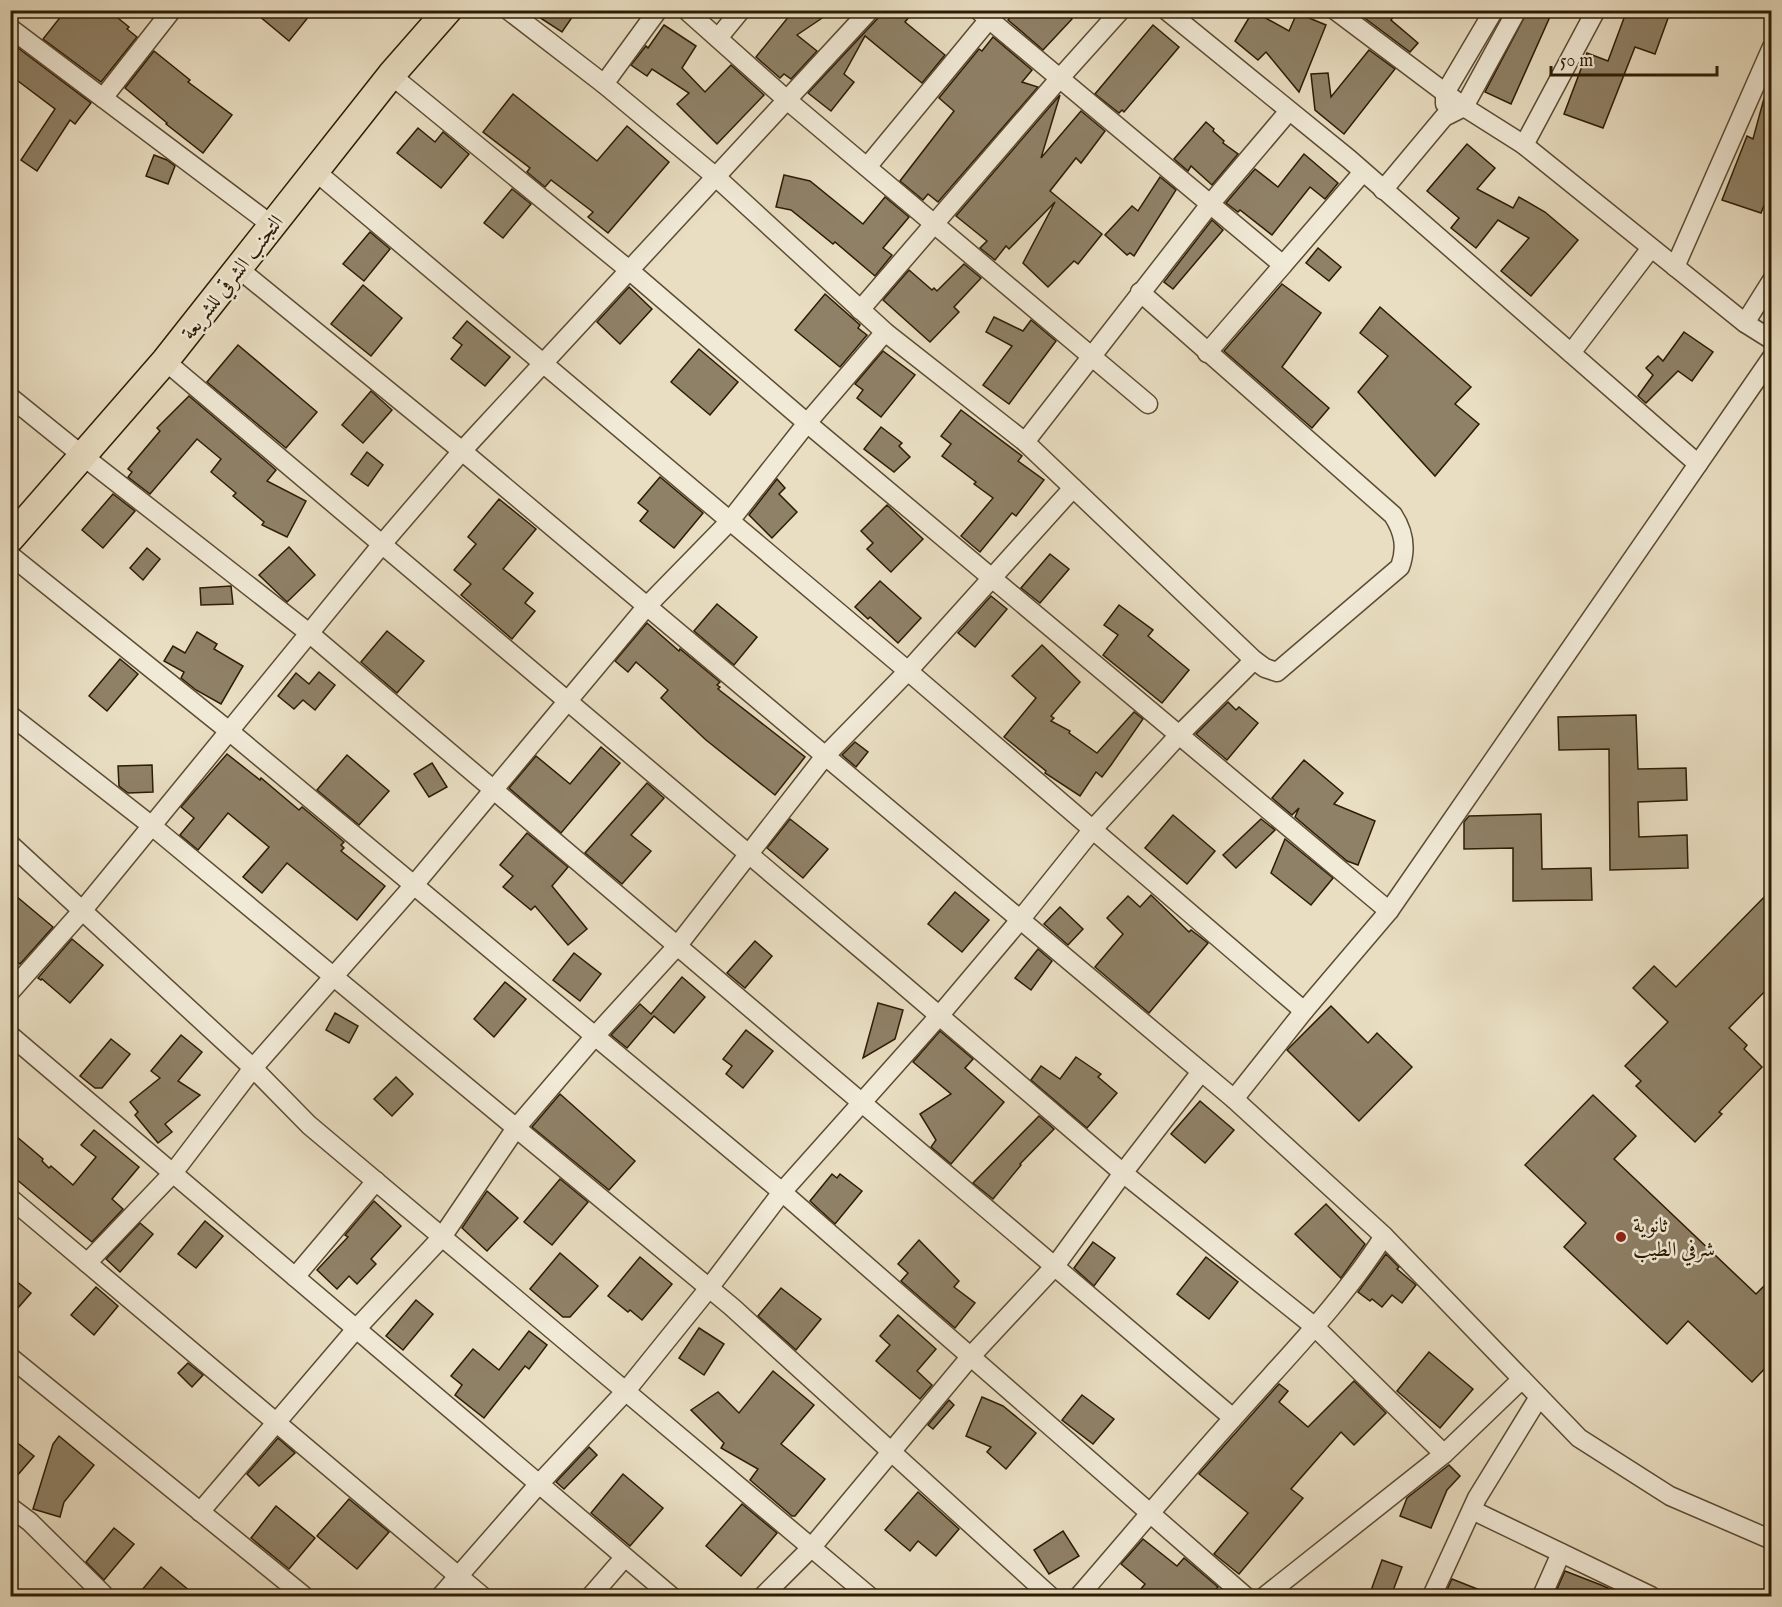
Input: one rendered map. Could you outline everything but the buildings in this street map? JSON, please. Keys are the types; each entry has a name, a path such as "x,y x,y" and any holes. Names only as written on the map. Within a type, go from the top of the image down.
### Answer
{"main road":[{"name":"التجنب الشرقي للشريعة","path":"10,539 165,361 392,75 448,10"}],"street":[{"path":"103,98 172,10"},
{"path":"508,10 604,84 716,177 885,332 1024,442 1254,660 1271,671 1279,671 1400,567 1404,557 1405,542 1401,527 1393,515 1140,292"},
{"path":"604,84 658,10"},
{"path":"687,10 787,100 1148,404"},
{"path":"718,38 741,10"},
{"path":"10,992 82,911 383,543 462,451 870,10"},
{"path":"860,310 1121,10"},
{"path":"1166,10 1363,172 1698,464"},
{"path":"1335,10 1464,107 1524,145 1745,323 1772,340"},
{"path":"1444,117 1445,93 1494,10"},
{"path":"1383,190 1444,117 1464,107 1516,10"},
{"path":"1524,145 1596,10"},
{"path":"867,167 987,14 1059,79 1283,265"},
{"path":"10,28 273,226"},
{"path":"1676,267 1772,47"},
{"path":"392,75 629,270 1178,736 1389,911"},
{"path":"1024,442 1210,203 1289,111"},
{"path":"315,171 908,671 1304,1011"},
{"path":"1207,353 1363,172"},
{"path":"1571,353 1651,248"},
{"path":"239,269 462,451 1234,1100 1383,1236 1579,1438 1670,1496 1772,1540"},
{"path":"1745,323 1772,280"},
{"path":"87,1263 173,1173 253,1068 414,885 646,606 729,522 807,423 885,332"},
{"path":"1234,1100 1304,1011 1389,911 1772,357"},
{"path":"165,361 383,543 1123,1173 1315,1327 1444,1454"},
{"path":"10,397 309,633 1233,1418"},
{"path":"200,1512 356,1329 442,1237 516,1128 595,1036 678,945 825,756 993,579 1072,488"},
{"path":"10,555 229,730 782,1192 1245,1596"},
{"path":"441,1596 538,1485 626,1392 782,1192 939,1016 1093,829 1178,736 1254,660"},
{"path":"10,716 152,826 709,1288 1050,1596"},
{"path":"10,844 253,1068 309,1125 869,1596"},
{"path":"10,1035 670,1596"},
{"path":"763,1596 811,1548 971,1356 1055,1266 1201,1072"},
{"path":"294,1277 376,1181"},
{"path":"10,1198 482,1596"},
{"path":"1079,1596 1315,1327 1362,1268 1383,1236"},
{"path":"10,1357 304,1596"},
{"path":"1265,1596 1444,1454 1522,1379"},
{"path":"1432,1596 1472,1510 1539,1397"},
{"path":"10,1507 30,1522 105,1596"},
{"path":"1472,1510 1651,1596"},
{"path":"1542,1596 1561,1553"},
{"path":"591,1596 624,1558"}],"place":[{"name":"ثانوية شرفي الطيب","path":"1621,1237"}]}
